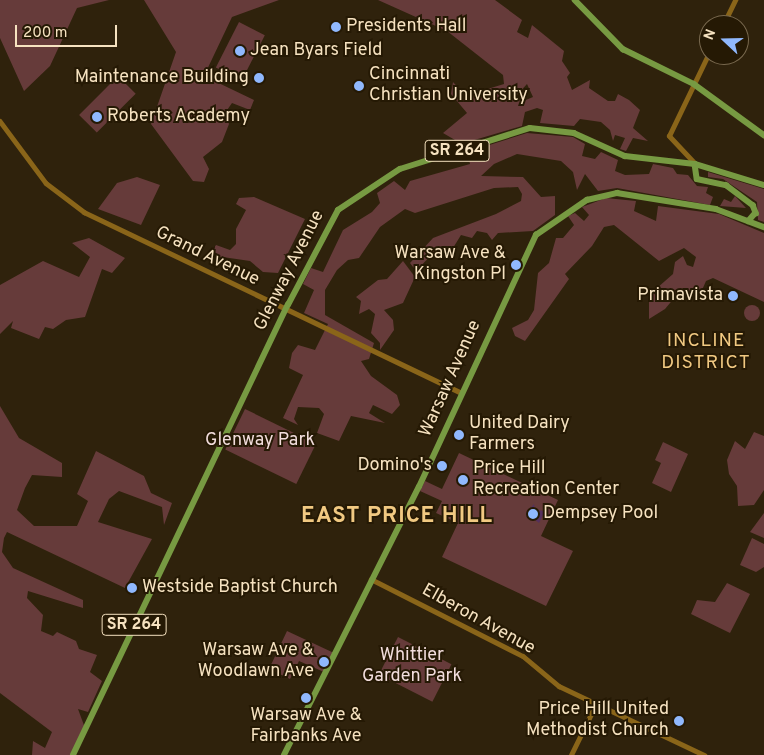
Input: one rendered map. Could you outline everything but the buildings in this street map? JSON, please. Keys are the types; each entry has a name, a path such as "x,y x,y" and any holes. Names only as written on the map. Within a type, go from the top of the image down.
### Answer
{"main road":[{"path":"575,0 623,49 694,84 764,135"},
{"name":"Glenway Avenue","path":"73,755 286,310 334,214 400,169 534,128 574,133 625,156 695,164 764,185"},
{"path":"695,164 697,179 726,185 753,205 755,215 749,221"},
{"name":"Warsaw Avenue","path":"284,755 372,579 532,242 587,200 622,193 716,210 764,227"}],"street":[{"path":"728,15 735,0"},
{"path":"695,164 669,136 703,65"},
{"name":"Grand Avenue","path":"0,121 34,170 72,205 286,310 460,392"},
{"name":"Elberon Avenue","path":"372,579 522,656 554,683 704,755"},
{"path":"571,755 596,704"}],"green space":[{"path":"0,0 109,0 77,8 50,66 24,91 0,38"},
{"path":"144,0 279,0 232,17 204,76 254,100 250,110 232,103 225,113 229,124 222,142 203,157 209,169 204,182 193,181 151,124 176,52"},
{"path":"378,0 495,0 522,20 517,32 528,38 532,25 564,51 562,61 570,73 567,77 572,90 590,80 589,88 608,101 615,101 618,94 629,100 640,110 633,128 648,141 633,138 626,151 620,149 625,138 615,135 613,141 610,130 601,122 580,119 574,126 540,123 543,110 537,108 525,112 522,126 454,146 455,140 443,133 467,113 451,94 453,82 464,94 471,94 504,84 503,75 447,31","holes":["527,84 533,97 521,102 516,96"]},
{"name":"Jean Byars Field","path":"239,22 265,35 242,81 216,67"},
{"path":"118,76 136,94 97,133 79,115"},
{"path":"527,133 573,137 585,144 582,156 595,159 601,152 618,160 615,171 625,175 649,174 653,164 673,168 677,174 688,175 697,186 708,187 706,193 713,197 710,205 617,188 598,191 585,174 577,190 573,172 561,161 517,154 494,164 481,176 523,177 541,197 555,196 555,215 533,231 498,233 492,240 487,233 477,231 472,238 461,235 453,248 439,247 416,271 410,263 433,238 496,214 521,201 522,194 518,187 494,188 415,213 405,209 380,227 359,258 348,260 337,270 325,290 325,315 374,343 369,359 361,361 371,376 397,395 400,405 392,414 373,405 369,413 385,423 351,416 339,441 317,433 324,414 319,408 298,407 294,419 298,425 283,418 303,375 289,368 292,353 298,345 315,350 328,324 304,313 314,290 303,284 311,268 323,272 343,230 372,212 380,203 377,193 394,181 405,190 410,181 470,164 467,152"},
{"path":"708,172 764,189 764,222 758,220 757,202 723,179 708,177"},
{"path":"137,177 160,185 141,225 98,209 117,183"},
{"path":"735,196 746,208 720,206 724,199 731,202"},
{"path":"254,197 305,219 278,273 263,272 250,261 209,255 216,245 230,250 236,244 236,229 246,210 236,204 239,198"},
{"path":"606,198 636,201 634,211 656,221 658,206 719,214 764,233 764,302 713,278 706,281 699,297 680,291 665,309 649,319 649,295 673,274 675,262 683,256 687,265 693,267 696,257 684,248 659,261 614,225 604,227 592,246 565,274 569,279 525,341 515,336 512,328 528,320 534,310 538,273 549,263 556,238 563,238 574,225 568,216 575,213 584,221 589,215 582,207"},
{"path":"89,238 125,258 112,273 102,269 85,317 66,320 53,329 45,327 39,339 11,328 13,321 0,334 0,285 43,261 79,277 90,257 72,243"},
{"path":"403,261 415,277 403,303 384,310 393,320 394,330 380,350 380,343 371,333 375,314 369,309 359,314 361,301 356,297 378,280 387,279"},
{"path":"749,305 755,305 760,310 758,319 749,321 744,316 744,310"},
{"path":"0,406 19,438 62,463 62,477 32,475 25,488 17,510 34,526 77,526 88,501 77,494 96,451 144,476 151,493 172,503 164,525 162,507 119,491 109,499 98,522 152,539 125,588 7,532 4,538 2,552 13,568 83,600 83,608 28,591 27,598 43,615 41,631 53,636 57,632 76,641 79,649 97,655 90,672 102,681 88,712 78,709 85,728 73,755 32,755 33,741 45,748 52,732 0,693"},
{"name":"Glenway Park","path":"245,409 316,444 296,484 225,449"},
{"path":"754,432 764,436 764,490 754,505 738,506 737,486 729,474 727,460 735,441 745,449"},
{"path":"663,442 688,454 671,492 652,483 661,463 655,460"},
{"name":"Price Hill Recreation Center","path":"459,453 558,500 541,536 573,551 546,606 442,557 458,523 436,513 442,501 420,491 425,481 442,489"},
{"path":"764,513 764,538 750,532"},
{"path":"752,538 764,544 764,567 756,572 740,565"},
{"path":"727,583 750,594 730,633 691,614 697,600 715,602"},
{"path":"287,631 334,653 324,672 299,661 290,679 269,669"},
{"name":"Whittier Garden Park","path":"398,637 451,664 432,702 379,674"}],"shaded area":[{"path":"534,504 535,510 545,511 539,523 526,513"}],"place":[{"name":"Presidents Hall","path":"336,27"},
{"name":"Jean Byars Field","path":"240,51"},
{"name":"Maintenance Building","path":"259,78"},
{"name":"Cincinnati Christian University","path":"359,86"},
{"name":"Roberts Academy","path":"97,117"},
{"name":"Warsaw Ave & Kingston Pl","path":"516,265"},
{"name":"Primavista","path":"733,296"},
{"name":"United Dairy Farmers","path":"459,435"},
{"name":"Domino's","path":"442,466"},
{"name":"Price Hill Recreation Center","path":"463,480"},
{"name":"Dempsey Pool","path":"533,514"},
{"name":"Westside Baptist Church","path":"132,588"},
{"name":"Warsaw Ave & Woodlawn Ave","path":"324,662"},
{"name":"Warsaw Ave & Fairbanks Ave","path":"306,698"},
{"name":"Price Hill United Methodist Church","path":"679,721"}],"district":[{"name":"INCLINE DISTRICT","path":"706,353"},
{"name":"EAST PRICE HILL","path":"397,517"}]}
